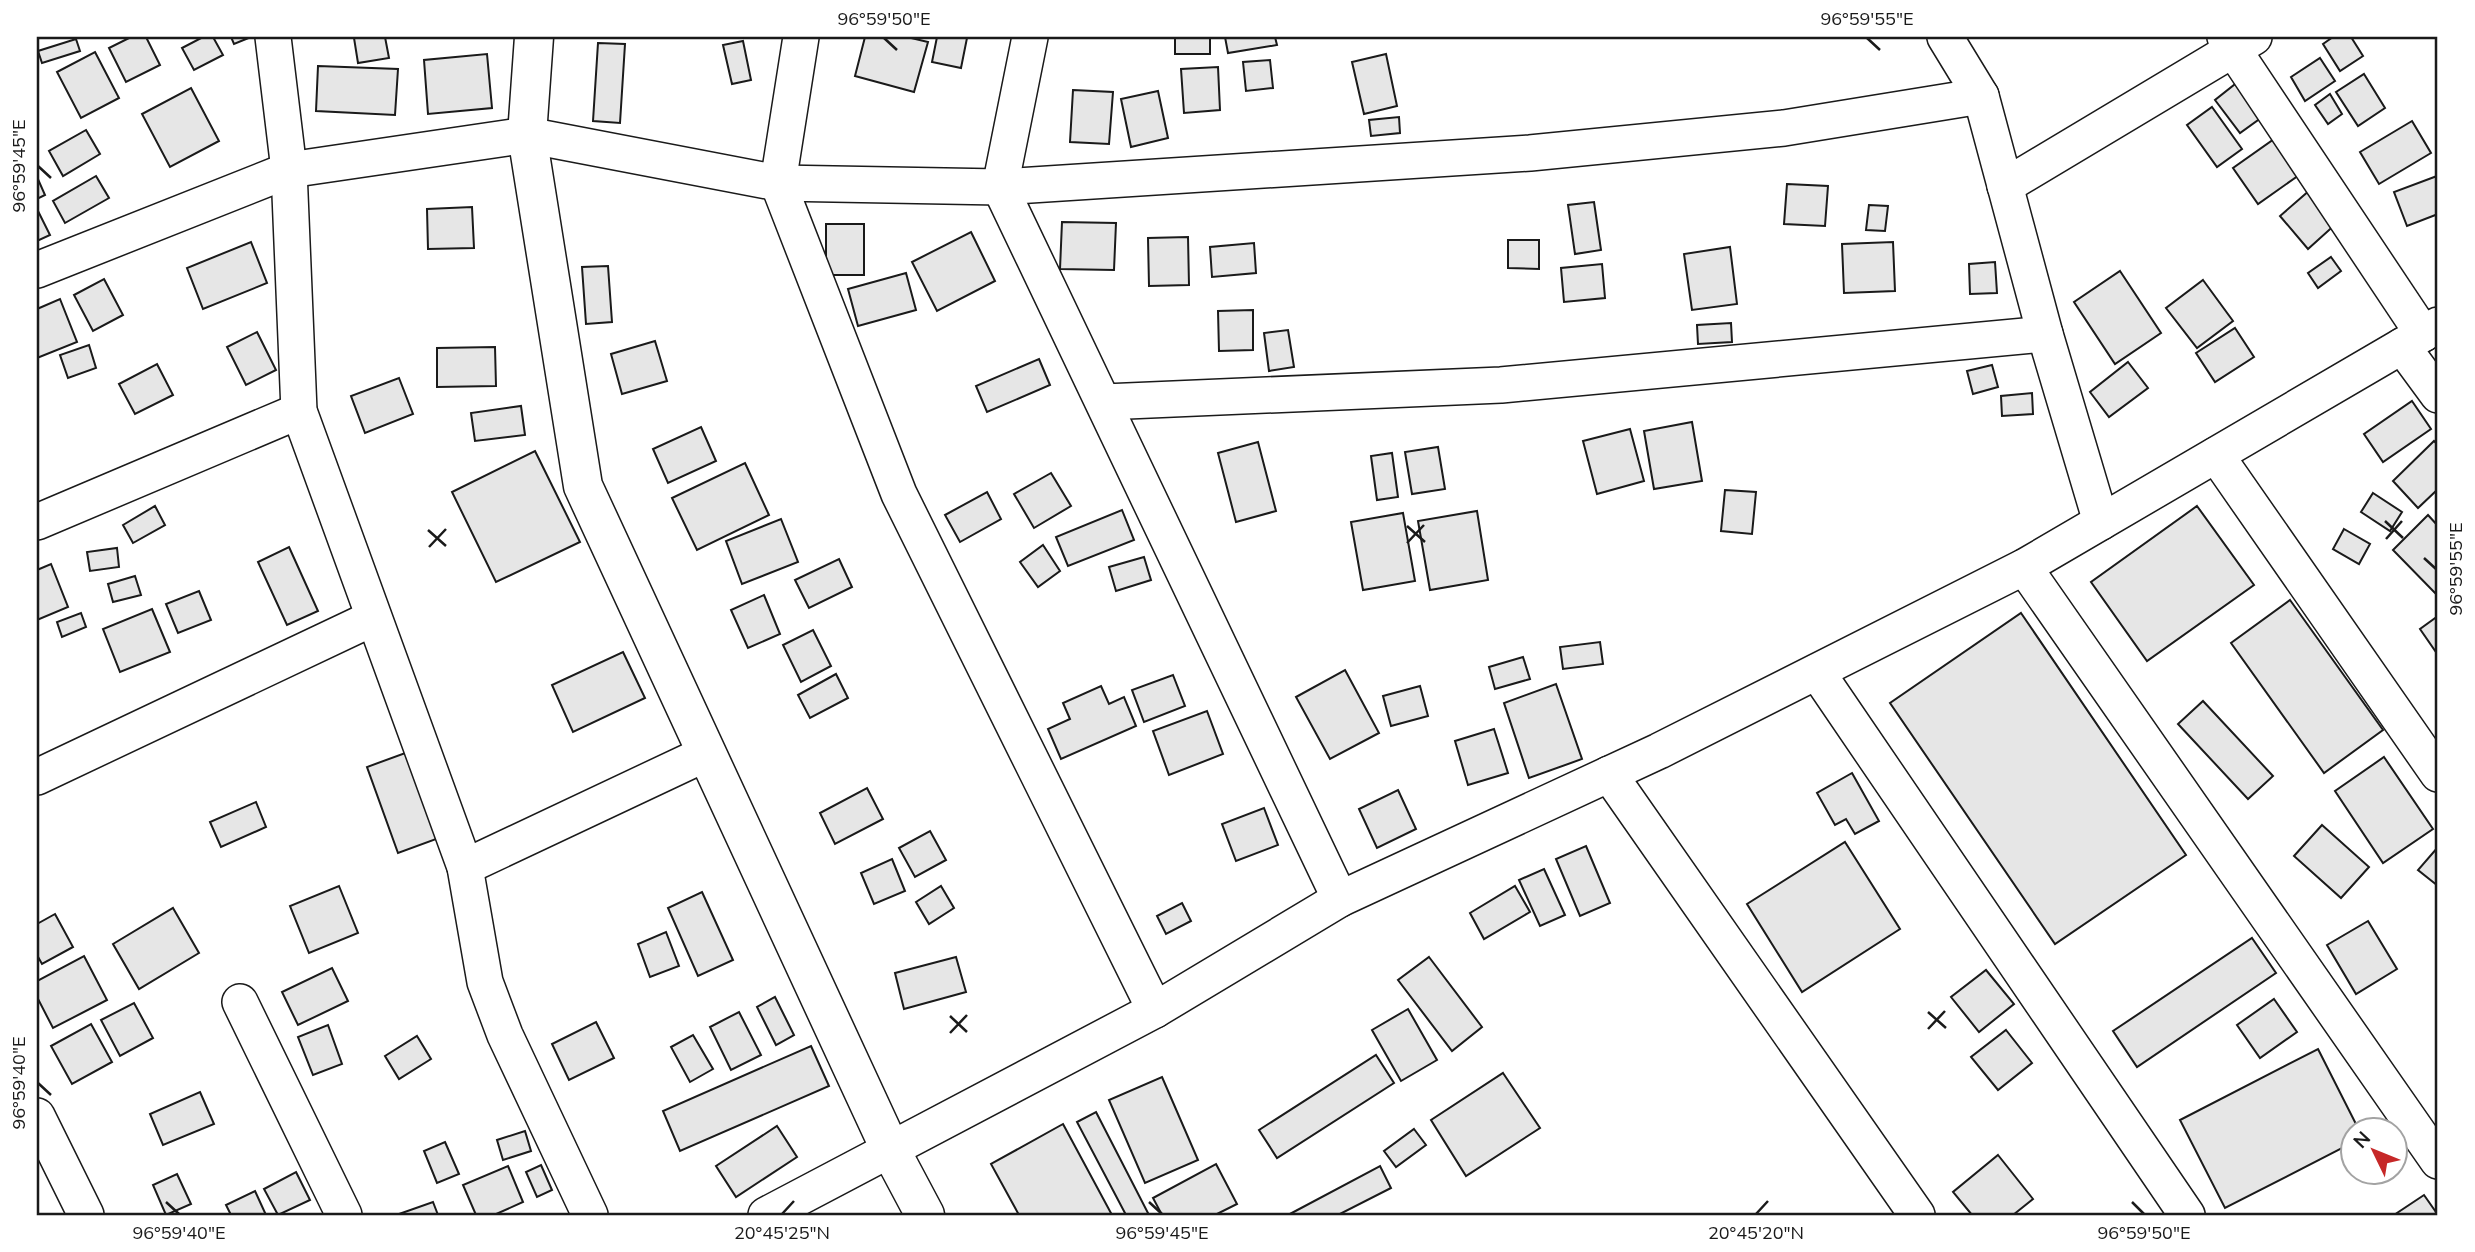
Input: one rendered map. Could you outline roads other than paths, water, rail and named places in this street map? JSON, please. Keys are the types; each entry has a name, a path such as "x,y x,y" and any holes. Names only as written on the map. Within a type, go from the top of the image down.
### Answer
{"main road":[{"path":"534,37 527,135 583,486 891,1151 925,1215"}],"street":[{"path":"273,37 289,170 299,411 464,867 485,982 505,1035 590,1215"},
{"path":"801,37 778,183 899,494 1155,1010"},
{"path":"1030,37 1000,187 1340,899"},
{"path":"1945,37 1981,96 2045,334 2101,522"},
{"path":"2005,186 2238,41 2421,335 2438,395"},
{"path":"37,270 289,170 527,135 778,183 1000,187 1543,152 1784,128 1981,96"},
{"path":"1104,402 1501,385 2045,334"},
{"path":"766,1215 1155,1010 1340,899 1609,775 2024,567 2421,335"},
{"path":"37,522 299,411"},
{"path":"2217,455 2438,774"},
{"path":"2024,567 2438,1161"},
{"path":"37,777 373,618"},
{"path":"1817,672 2187,1215"},
{"path":"464,867 707,753"},
{"path":"1609,775 1917,1215"},
{"path":"240,1002 344,1215"},
{"path":"37,1115 86,1215"}]}
